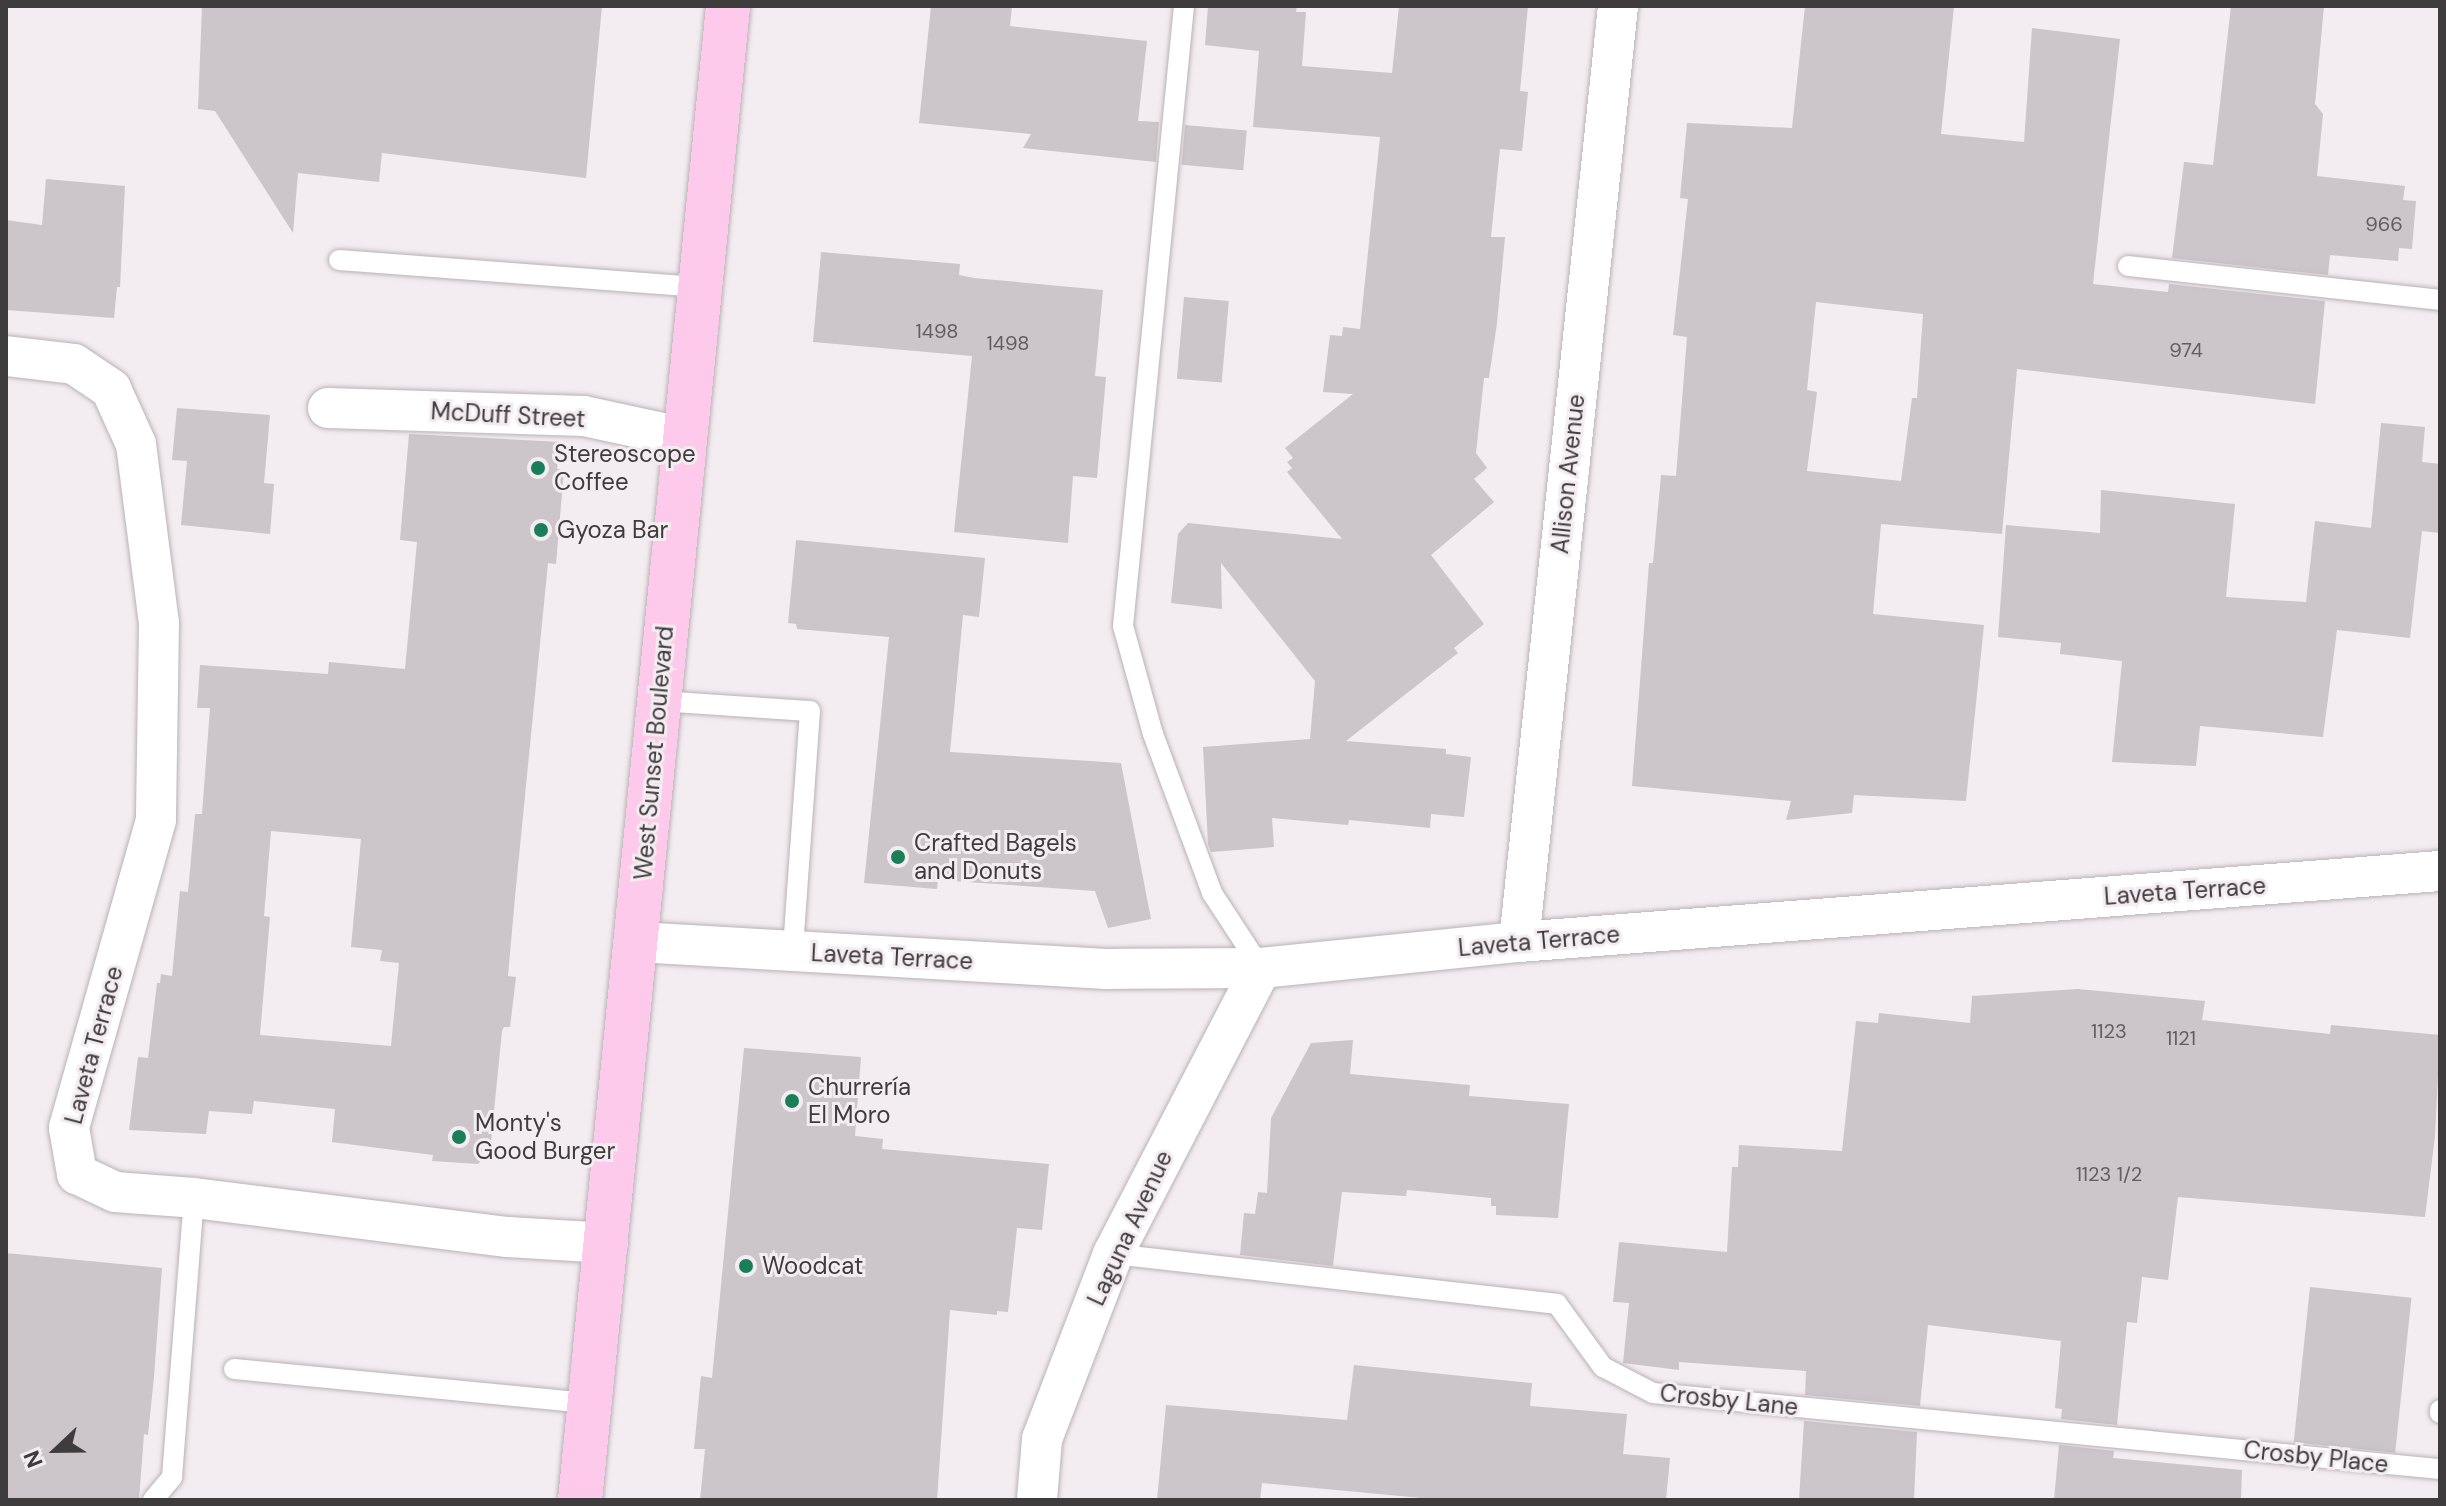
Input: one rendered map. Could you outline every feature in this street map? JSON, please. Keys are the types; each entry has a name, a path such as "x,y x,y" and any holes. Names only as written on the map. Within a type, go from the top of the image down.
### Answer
{"main road":[{"name":"West Sunset Boulevard","path":"580,1500 608,1243 658,701 728,6"}],"street":[{"name":"Allison Avenue","path":"1519,942 1618,6"},
{"name":"Laveta Terrace","path":"6,356 74,364 111,389 136,444 159,623 156,820 69,1128 77,1174 115,1192 194,1198 508,1237 608,1243"},
{"name":"McDuff Street","path":"328,408 584,416 686,438"},
{"name":"Laveta Terrace","path":"637,942 1106,969 1261,968 1519,942 2440,871"},
{"name":"Laguna Avenue","path":"1037,1500 1042,1439 1113,1254 1261,968"}],"lane":[{"path":"1184,6 1123,626 1153,734 1212,893 1261,968"},
{"path":"339,260 700,287"},
{"path":"2128,266 2440,300"},
{"path":"658,701 810,711 793,951"},
{"path":"153,1500 172,1477 194,1198"},
{"name":"Crosby Lane","path":"1113,1254 1557,1304 1603,1367 1653,1393 2193,1445"},
{"path":"234,1369 590,1403"},
{"name":"Crosby Place","path":"2193,1445 2440,1469"}],"building":[{"path":"202,6 602,6 586,178 382,153 379,182 298,173 293,233 215,111 198,109"},
{"path":"931,6 1012,6 1010,26 1147,41 1138,121 1159,122 1156,162 1023,148 1031,134 919,123"},
{"path":"1208,6 1297,6 1296,12 1306,12 1302,66 1392,73 1399,6 1528,6 1520,91 1528,92 1522,151 1500,149 1491,237 1505,237 1497,323 1489,378 1484,378 1476,453 1487,468 1474,479 1494,502 1431,555 1484,624 1454,648 1458,653 1346,741 1446,749 1446,754 1471,757 1464,817 1431,814 1430,828 1349,820 1348,825 1272,818 1274,847 1211,852 1208,844 1203,747 1310,739 1315,681 1221,563 1222,609 1171,603 1178,534 1188,523 1342,539 1287,472 1292,468 1287,462 1293,458 1285,448 1353,394 1323,392 1330,335 1342,336 1343,327 1360,329 1380,137 1253,127 1259,51 1205,45"},
{"path":"1805,6 1954,6 1941,134 2024,142 2032,28 2120,39 2093,284 2168,292 2169,284 2325,301 2315,404 2017,369 2002,534 1881,524 1873,614 1984,625 1966,801 1854,795 1852,813 1786,820 1791,801 1632,786 1649,563 1653,563 1661,475 1676,476 1687,337 1673,335 1688,199 1680,198 1687,123 1792,128","holes":["1816,302 1923,314 1917,398 1912,398 1901,481 1807,471 1817,392 1807,390"]},
{"path":"2231,6 2324,6 2315,104 2323,114 2317,176 2405,186 2403,200 2416,201 2412,249 2399,248 2398,261 2330,255 2328,275 2172,258 2184,162 2213,165"},
{"path":"1185,125 1247,130 1243,170 1182,165"},
{"path":"46,179 125,186 120,287 117,287 114,318 6,310 6,220 42,225"},
{"path":"821,252 960,264 959,275 974,278 1103,290 1095,376 1106,377 1097,478 1073,476 1068,543 954,532 972,356 813,342"},
{"path":"1184,297 1229,301 1222,383 1177,379"},
{"path":"177,408 270,415 264,483 274,484 270,534 181,525 187,461 172,460"},
{"path":"2381,423 2425,427 2422,462 2440,464 2440,533 2422,531 2410,638 2337,630 2323,737 2200,726 2196,766 2112,762 2122,661 2060,654 2061,643 1998,637 2006,525 2100,533 2101,490 2235,504 2226,597 2306,602 2315,521 2371,528"},
{"path":"409,434 560,442 557,469 564,470 556,564 548,563 508,976 516,977 510,1027 504,1027 502,1031 490,1151 478,1164 432,1161 433,1155 332,1142 335,1109 254,1101 252,1114 209,1111 206,1134 129,1130 138,1057 148,1058 157,983 160,983 161,974 172,976 180,891 188,892 195,814 202,814 210,708 197,708 200,665 328,674 329,662 405,669 417,542 400,540","holes":["271,831 361,839 351,947 382,950 380,961 399,963 391,1046 260,1035 270,917 264,916"]},
{"path":"796,540 985,558 979,617 963,615 950,752 1121,763 1151,919 1108,928 1095,891 938,880 937,889 864,883 889,637 797,629 796,624 788,623"},
{"path":"2078,989 2205,1001 2202,1020 2330,1034 2331,1025 2440,1035 2435,1136 2425,1217 2178,1197 2168,1280 2142,1277 2137,1323 2127,1322 2117,1425 2061,1419 2062,1409 2055,1408 2061,1341 1928,1325 1920,1406 1805,1395 1806,1371 1679,1362 1679,1370 1623,1363 1629,1303 1613,1302 1619,1242 1727,1252 1732,1167 1738,1167 1739,1145 1842,1151 1856,1021 1878,1023 1879,1013 1970,1023 1972,996"},
{"path":"1353,1040 1350,1074 1470,1085 1469,1096 1569,1104 1558,1218 1496,1215 1496,1206 1491,1206 1491,1198 1407,1190 1406,1196 1342,1192 1333,1266 1240,1255 1244,1213 1255,1214 1258,1192 1267,1193 1271,1118 1311,1043"},
{"path":"744,1048 861,1057 855,1136 883,1139 882,1149 1049,1164 1042,1230 1017,1228 1008,1312 997,1311 997,1315 950,1310 937,1500 700,1500 705,1449 694,1449 701,1376 712,1378"},
{"path":"6,1253 162,1268 154,1377 148,1435 144,1434 139,1500 6,1500"},
{"path":"2310,1287 2411,1298 2395,1453 2294,1442"},
{"path":"1354,1365 1532,1383 1530,1406 1627,1414 1623,1454 1670,1458 1666,1500 1442,1500 1262,1483 1260,1500 1157,1500 1166,1405 1347,1420"},
{"path":"1804,1421 1917,1432 1914,1500 1799,1500"},
{"path":"2059,1445 2114,1451 2113,1458 2242,1470 2241,1500 2054,1500"}],"place":[{"name":"Stereoscope Coffee","path":"538,468"},
{"name":"Gyoza Bar","path":"541,530"},
{"name":"Crafted Bagels and Donuts","path":"898,857"},
{"name":"Churrería El Moro","path":"792,1101"},
{"name":"Monty's Good Burger","path":"459,1137"},
{"name":"Woodcat","path":"746,1266"}]}
